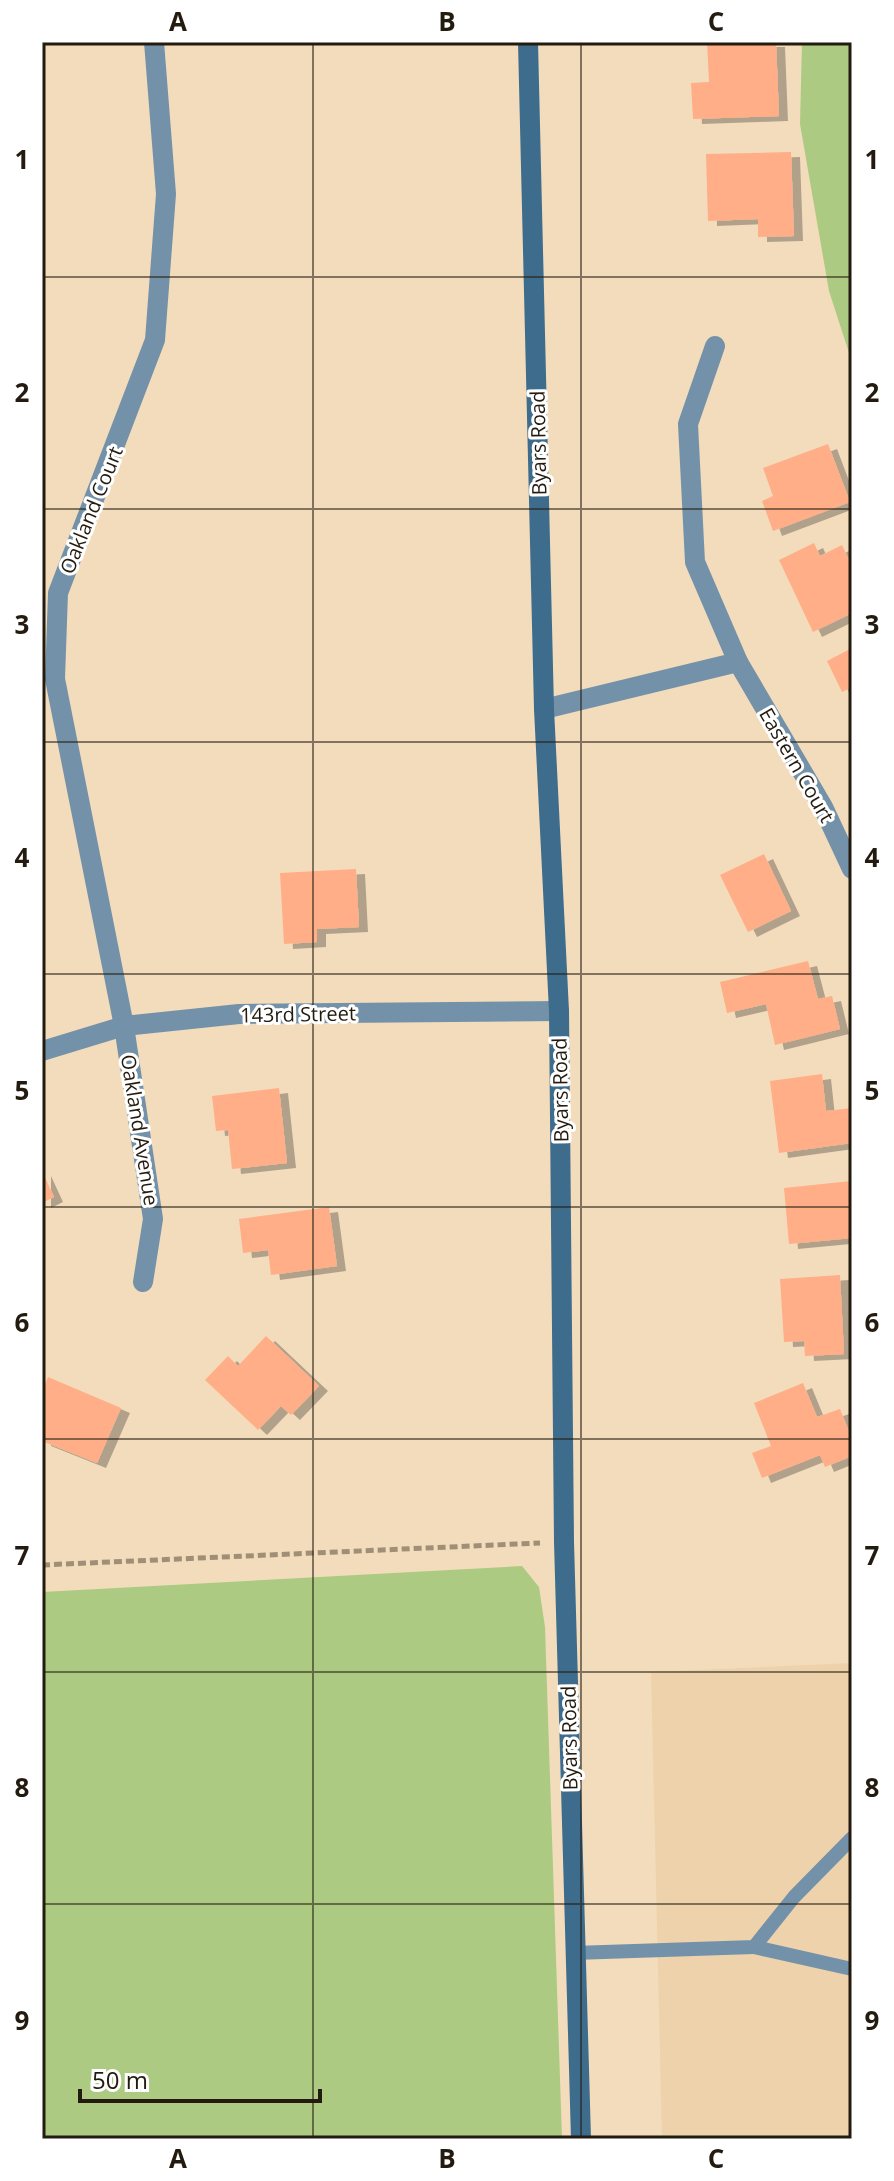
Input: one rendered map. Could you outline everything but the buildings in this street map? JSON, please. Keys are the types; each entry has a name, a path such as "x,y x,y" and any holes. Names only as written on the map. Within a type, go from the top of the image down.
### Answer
{"street":[{"name":"Oakland Court","path":"124,1026 55,679 58,593 155,340 166,194 154,42"},
{"name":"Byars Road","path":"528,42 544,709 559,1011 564,1542 581,2139"},
{"name":"Eastern Court","path":"715,346 688,424 695,562 738,662 823,807 852,869"},
{"path":"544,709 738,662"},
{"name":"143rd Street","path":"42,1051 124,1026 239,1014 559,1011"},
{"name":"Oakland Avenue","path":"124,1026 153,1219 143,1282"}],"lane":[{"path":"754,1947 794,1897 852,1838"},
{"path":"574,1953 754,1947 852,1969"}],"path":[{"path":"42,1565 564,1542"}],"shaded area":[{"path":"852,1663 852,2139 662,2139 651,1672"}],"green space":[{"path":"802,42 852,42 852,362 829,291 800,124"},
{"path":"522,1566 539,1587 545,1627 562,2139 42,2139 42,1592"}]}
